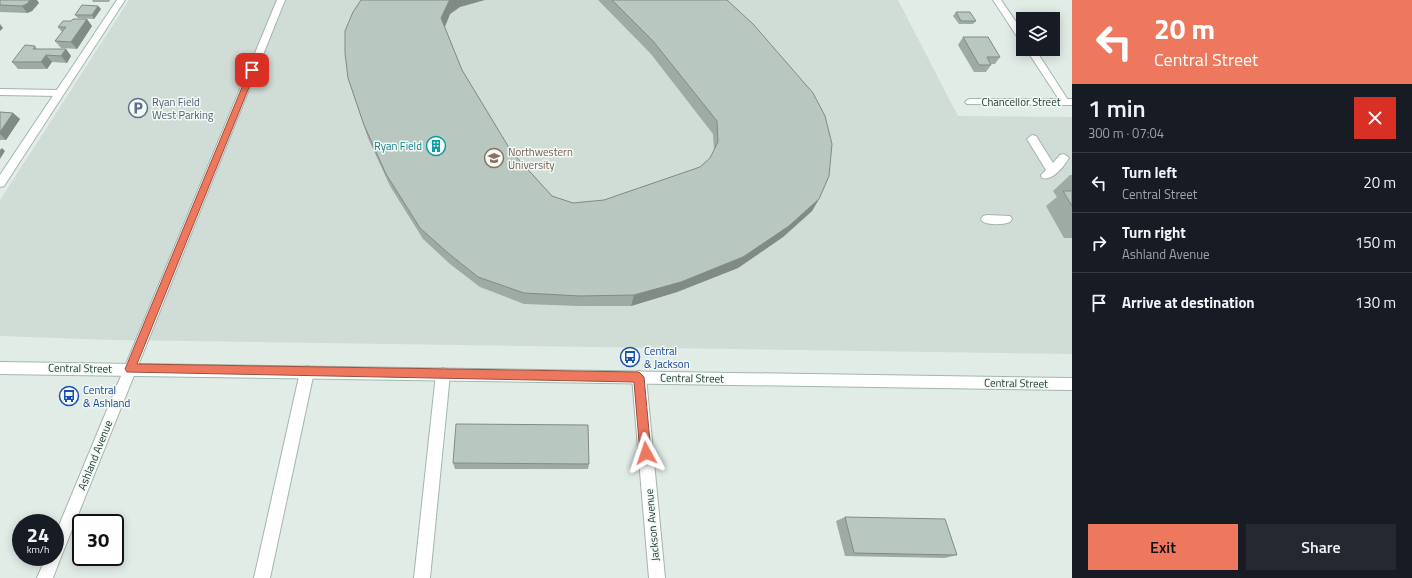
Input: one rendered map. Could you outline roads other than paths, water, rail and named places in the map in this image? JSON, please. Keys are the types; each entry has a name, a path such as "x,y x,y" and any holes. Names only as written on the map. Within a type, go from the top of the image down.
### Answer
{"street":[{"path":"0,183 121,0"},
{"name":"Ashland Avenue","path":"64,531 281,0"},
{"path":"997,0 1016,28"},
{"path":"1035,56 1069,102"},
{"path":"0,92 59,93"},
{"name":"Chancellor Street","path":"970,102 1069,102"},
{"path":"1032,139 1049,173 1064,158"},
{"path":"987,218 1006,218"},
{"name":"Central Street","path":"0,368 1072,384"},
{"path":"262,578 307,372"},
{"path":"422,578 443,374"},
{"name":"Jackson Avenue","path":"639,377 657,578"},
{"name":"Ashland Avenue","path":"46,578 50,566"}],"place":[{"name":"Ryan Field West Parking","path":"138,108"},
{"name":"Ryan Field","path":"436,146"},
{"name":"Northwestern University","path":"494,158"},
{"name":"Central & Jackson","path":"630,357"},
{"name":"Central & Ashland","path":"69,396"}]}
